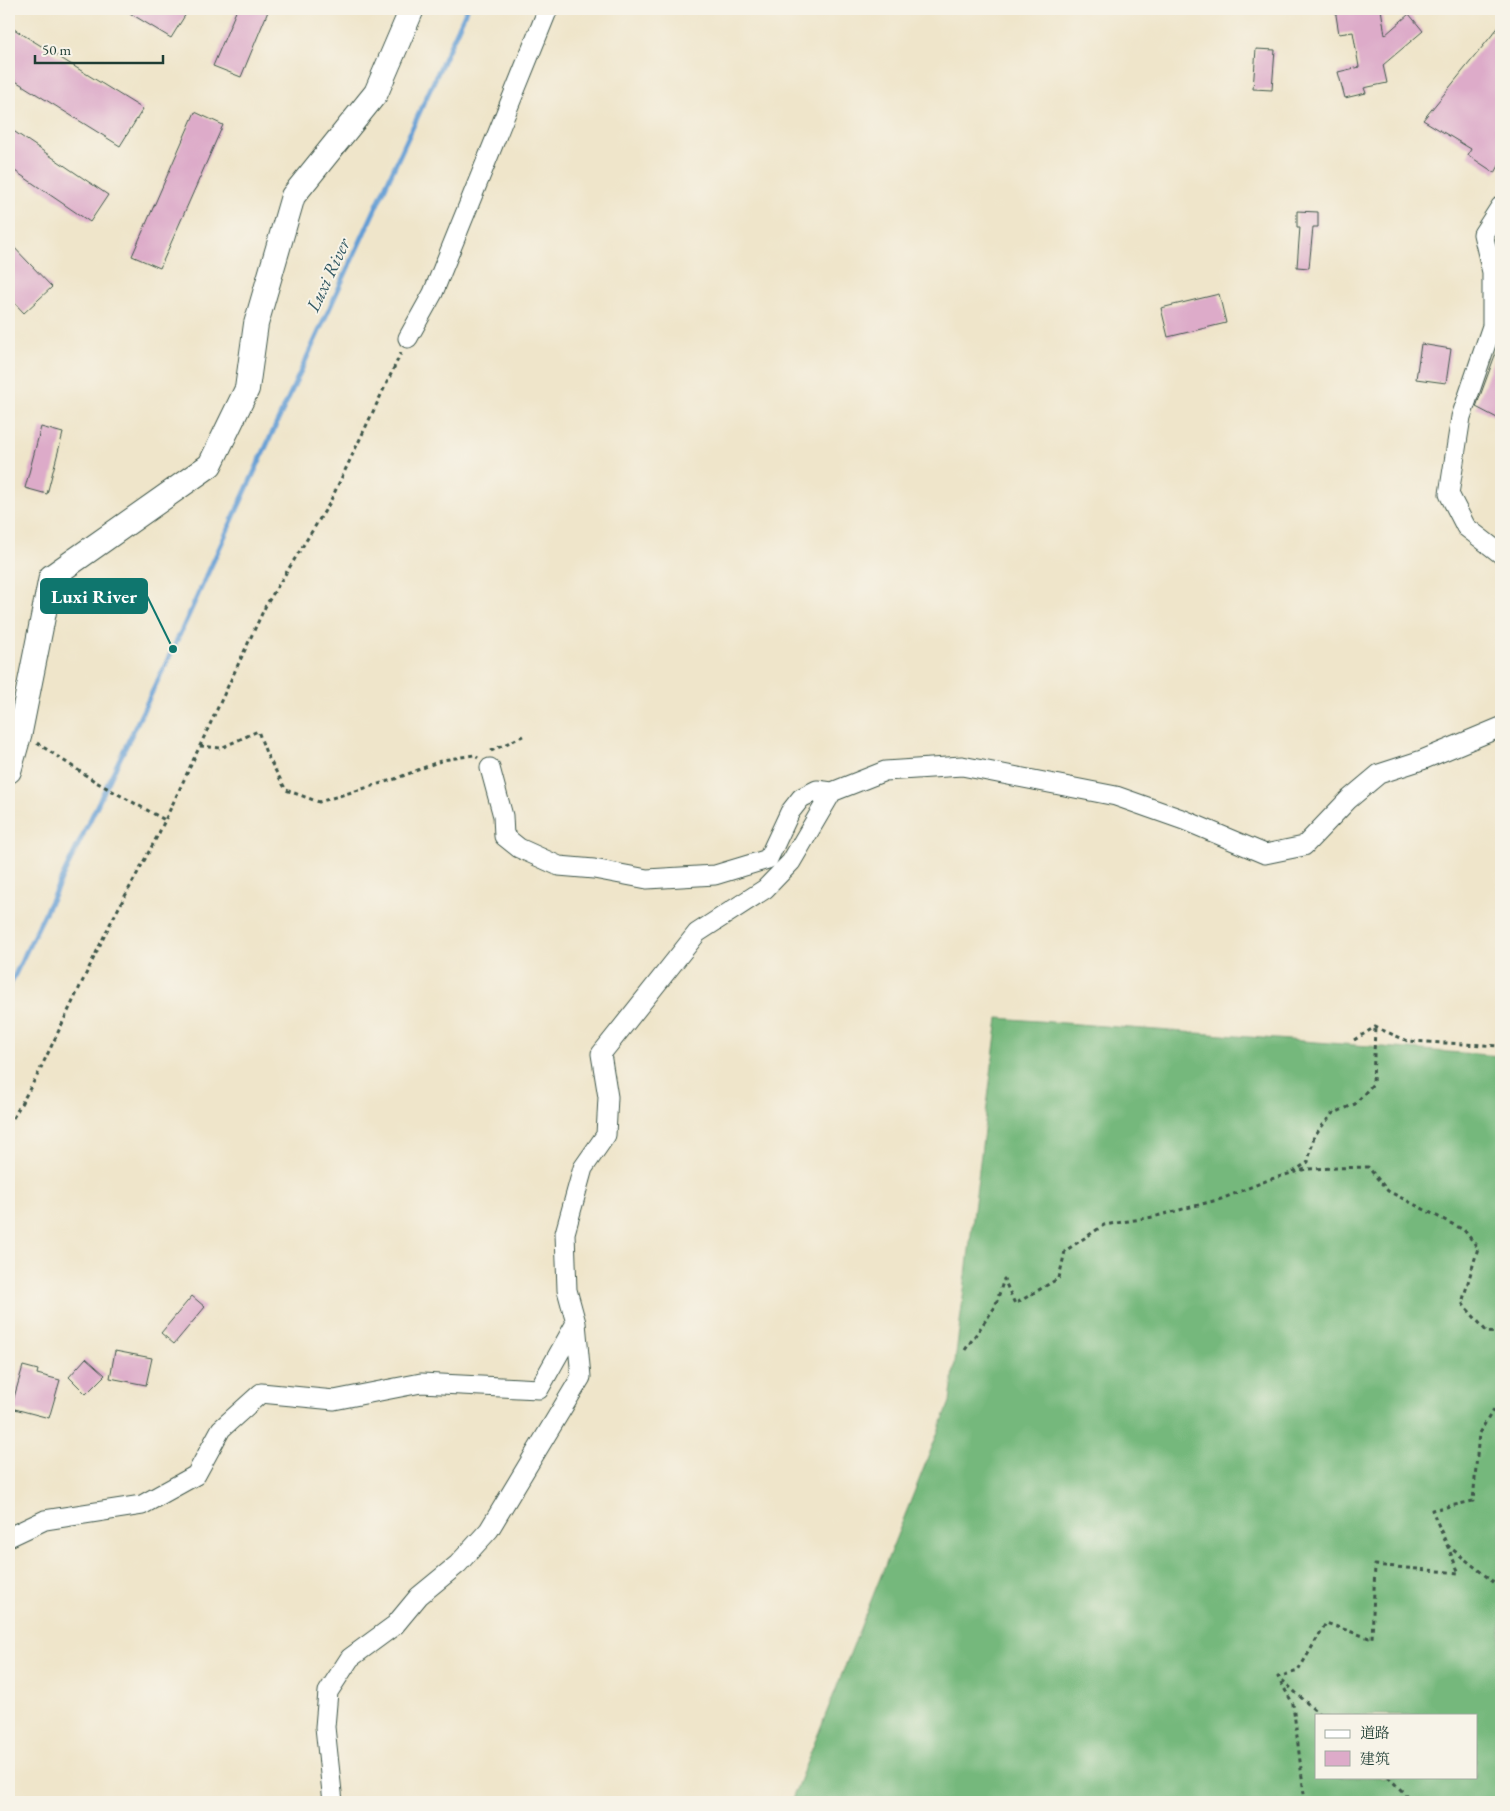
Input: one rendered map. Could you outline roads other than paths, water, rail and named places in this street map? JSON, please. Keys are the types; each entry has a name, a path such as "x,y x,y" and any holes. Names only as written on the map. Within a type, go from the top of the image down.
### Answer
{"street":[{"path":"9,771 20,732 51,577 210,465 247,389 256,324 293,196 376,93 412,9"},
{"path":"408,338 433,293 548,9"},
{"path":"1501,206 1483,234 1492,272 1492,326 1461,417 1449,494 1466,527 1501,554"},
{"path":"486,757 503,816 504,836 519,848 559,866 594,868 647,879 715,876 768,859 790,812 801,798 817,790 832,792 885,771 962,766 1116,796 1184,820 1265,854 1304,846 1348,800 1379,774 1422,760 1501,727"},
{"path":"333,1802 325,1727 328,1692 350,1658 395,1625 419,1596 458,1564 489,1530 581,1377 576,1323 567,1290 565,1233 583,1168 606,1135 608,1097 601,1054 697,933 765,889 791,862 832,792"},
{"path":"9,1536 45,1520 142,1505 196,1475 221,1429 261,1393 334,1400 421,1383 539,1388 576,1323"}],"waterway":[{"name":"Luxi River","path":"9,987 173,649 467,9"}],"place":[{"name":"Luxi River","path":"173,649"}]}
